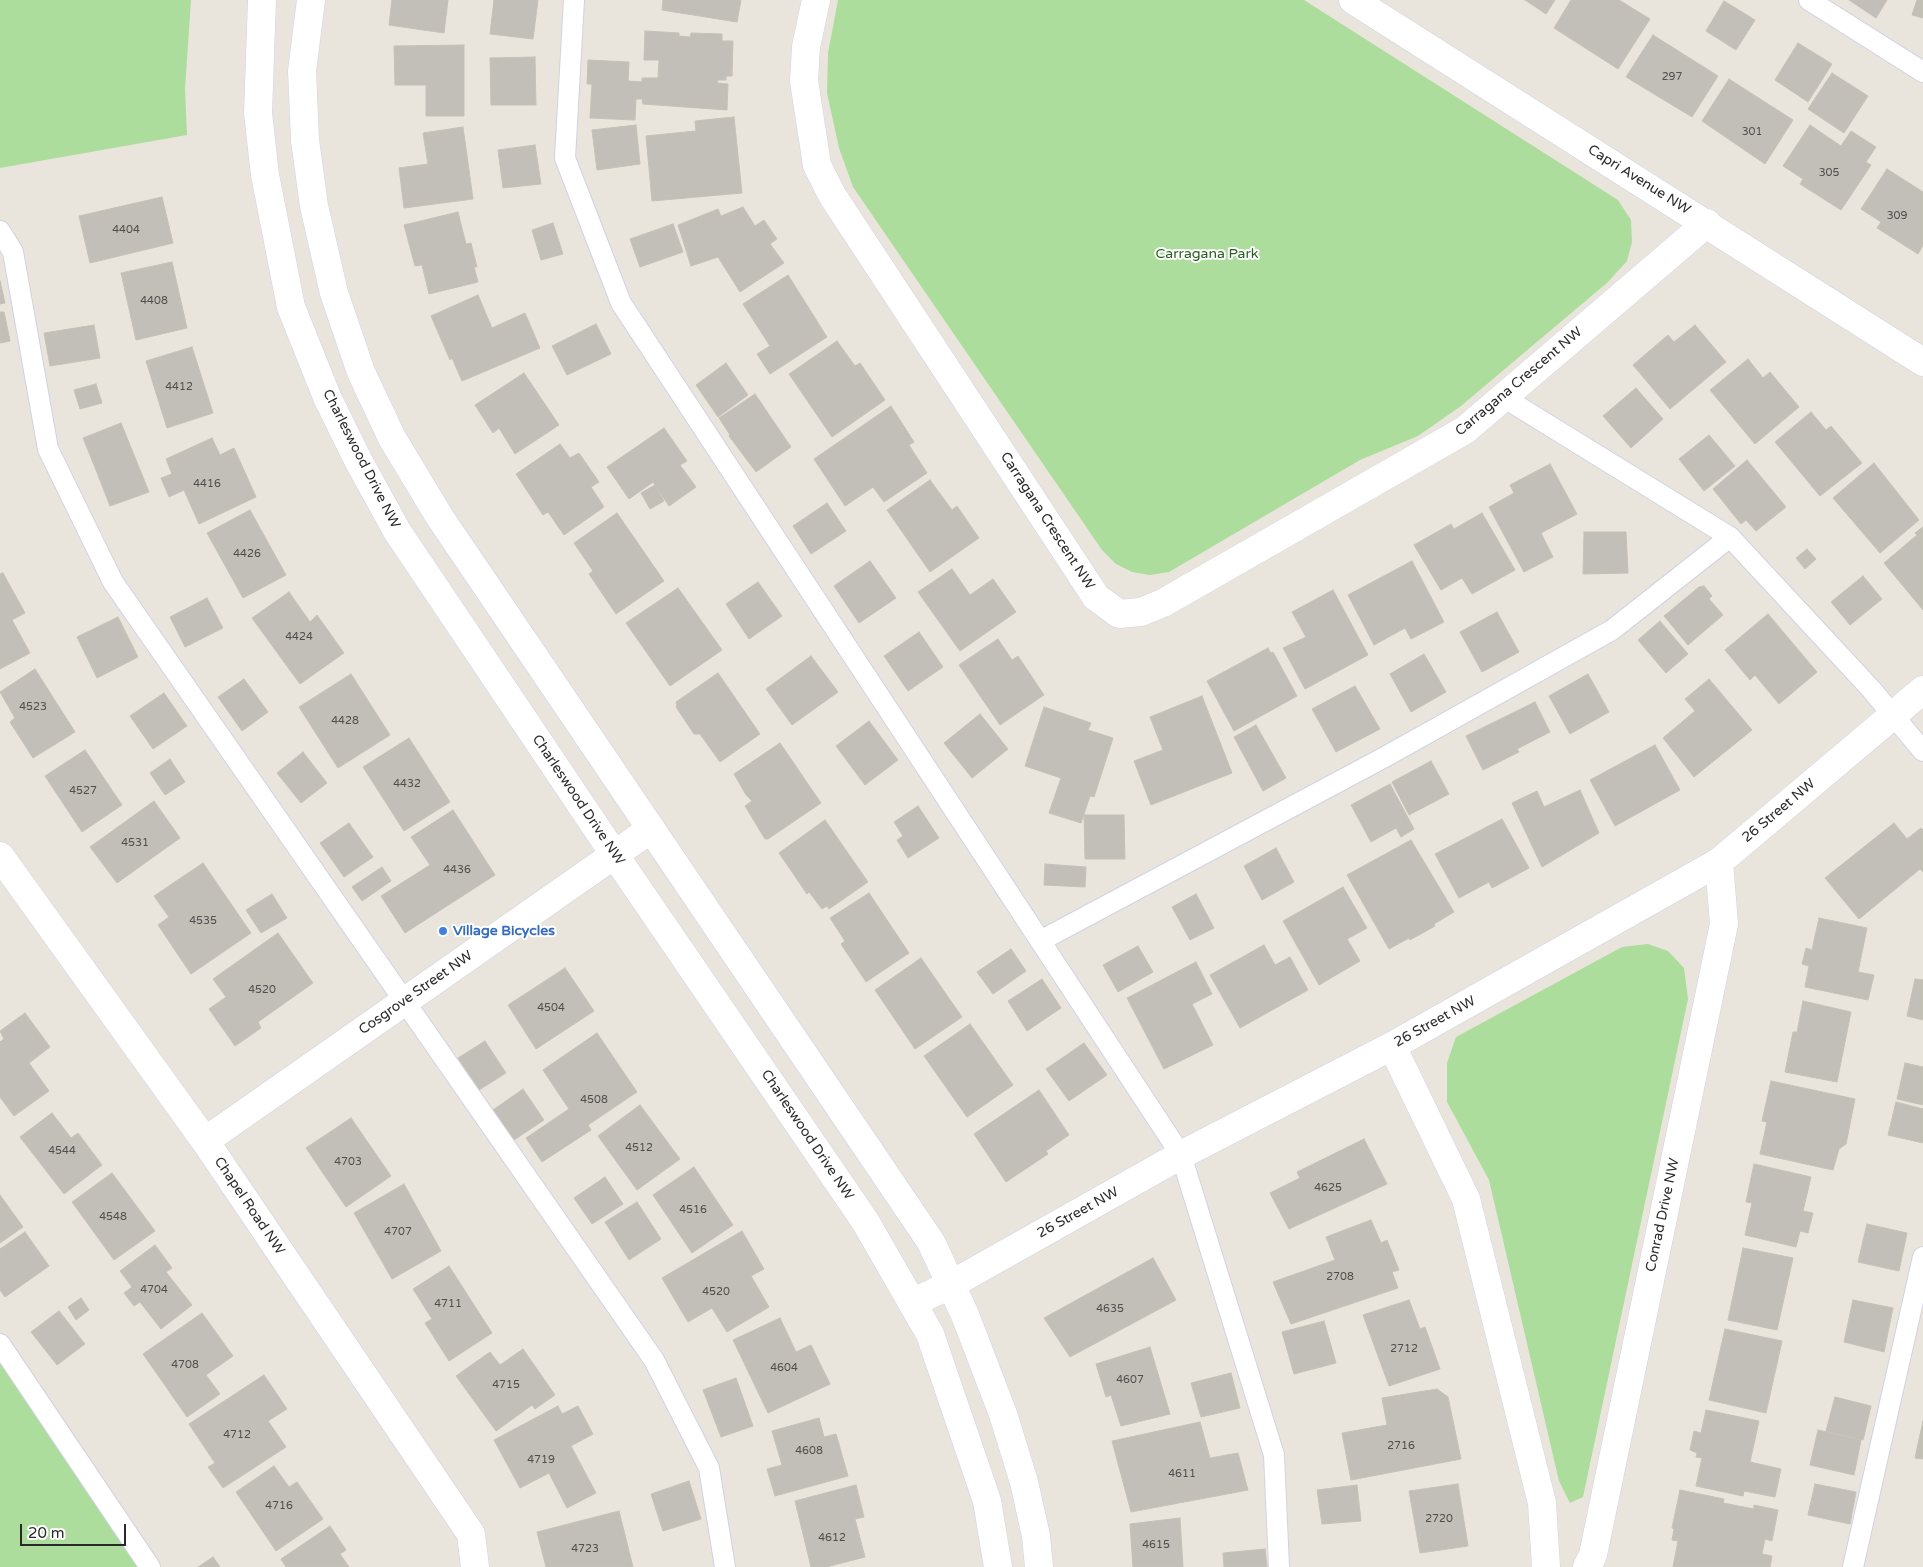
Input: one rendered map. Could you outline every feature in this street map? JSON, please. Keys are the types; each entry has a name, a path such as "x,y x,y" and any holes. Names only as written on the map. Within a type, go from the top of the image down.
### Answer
{"street":[{"name":"Charleswood Drive NW","path":"262,0 258,114 265,176 291,307 327,397 358,460 397,531 614,854 865,1221 930,1334 973,1454 987,1501 998,1567"},
{"path":"311,0 302,71 305,140 314,206 334,293 361,372 392,438 439,516 931,1242 952,1284 1002,1414 1024,1482 1036,1536 1039,1567"},
{"name":"Carragana Crescent NW","path":"816,0 806,48 804,81 817,165 828,187 1096,596 1119,614 1141,612 1163,604 1465,430 1707,222"},
{"name":"Capri Avenue NW","path":"1353,0 1707,222 1923,362"},
{"name":"26 Street NW","path":"912,1303 952,1284 1181,1156 1392,1046 1719,862 1923,690"},
{"name":"Cosgrove Street NW","path":"204,1141 651,829"},
{"name":"Chapel Road NW","path":"0,856 204,1141 471,1534 475,1567"},
{"name":"Conrad Drive NW","path":"1588,1567 1593,1555 1724,924 1719,862"},
{"path":"1392,1046 1466,1199 1542,1503 1546,1567"}],"lane":[{"path":"574,0 565,158 621,303 1181,1156 1274,1455 1279,1567"},
{"path":"1809,0 1923,72"},
{"path":"0,231 13,252 48,449 113,582 654,1360 709,1468 724,1567"},
{"path":"1503,397 1730,537 1871,689 1923,751"},
{"path":"1040,941 1383,758 1612,630 1730,537"},
{"path":"1853,1567 1923,1257"},
{"path":"0,1344 150,1567"}],"green space":[{"path":"0,0 191,0 185,89 187,135 0,168"},
{"name":"Carragana Park","path":"838,0 1304,0 1618,200 1631,220 1632,242 1627,261 1608,282 1461,406 1418,436 1360,460 1169,572 1150,575 1132,572 1116,564 1102,550 853,187 839,148 827,93 828,53"},
{"path":"1648,944 1668,951 1684,968 1688,999 1583,1497 1570,1503 1559,1481 1489,1180 1447,1102 1447,1063 1456,1037 1622,947"},
{"path":"0,1361 142,1567 0,1567"}],"building":[{"path":"392,0 448,0 444,33 389,25"},
{"path":"494,0 538,0 533,39 490,34"},
{"path":"663,0 741,0 737,22 662,10"},
{"path":"1525,0 1555,0 1546,14"},
{"path":"1571,0 1619,0 1650,19 1618,69 1554,28"},
{"path":"1849,0 1887,0 1876,18"},
{"path":"1917,0 1923,0 1923,18 1912,15"},
{"path":"1724,1 1755,20 1736,50 1706,31"},
{"path":"645,31 679,33 679,36 690,37 691,33 722,34 722,41 733,41 732,76 726,76 726,80 718,80 717,83 728,84 727,110 643,104 642,99 636,99 635,120 590,118 592,84 587,84 588,60 629,62 628,81 642,82 642,78 658,78 659,60 644,60"},
{"path":"1653,35 1718,76 1692,117 1626,77"},
{"path":"1798,43 1832,64 1808,102 1775,80"},
{"path":"464,45 464,116 426,116 426,85 395,85 394,46"},
{"path":"535,57 536,105 491,105 490,58"},
{"path":"1832,73 1868,96 1844,133 1808,109"},
{"path":"1729,79 1793,120 1765,164 1702,121"},
{"path":"734,117 742,193 652,201 646,136 696,131 695,121"},
{"path":"636,125 640,164 597,170 592,130"},
{"path":"1810,125 1841,146 1851,131 1876,147 1866,162 1871,165 1841,210 1800,184 1803,179 1783,166"},
{"path":"463,127 473,199 404,208 399,168 428,164 423,133"},
{"path":"535,145 541,184 503,188 498,150"},
{"path":"1887,169 1923,192 1923,245 1918,254 1877,228 1881,222 1861,209"},
{"path":"162,197 173,243 90,263 79,216"},
{"path":"743,207 755,226 764,220 777,239 770,244 784,263 740,292 718,257 691,266 678,225 718,209 721,216"},
{"path":"458,212 466,244 471,243 477,267 474,267 478,282 429,294 422,265 415,266 404,225"},
{"path":"553,223 563,254 541,260 532,230"},
{"path":"673,224 683,252 640,267 630,239"},
{"path":"172,262 187,328 136,340 121,273"},
{"path":"788,275 827,337 770,374 757,354 770,346 743,304"},
{"path":"0,281 5,303 0,304"},
{"path":"478,295 492,328 525,313 540,348 462,381 452,358 450,360 431,316"},
{"path":"0,312 4,312 10,341 0,343"},
{"path":"596,324 611,354 567,375 552,346"},
{"path":"94,325 100,358 50,366 44,333"},
{"path":"1695,325 1726,362 1670,409 1633,365 1668,335 1674,342"},
{"path":"837,341 855,366 860,363 885,400 832,437 789,374"},
{"path":"192,347 213,413 167,428 146,361"},
{"path":"1748,359 1763,378 1770,372 1799,407 1755,444 1710,390"},
{"path":"726,363 748,395 718,417 696,385"},
{"path":"524,373 559,425 515,454 499,428 493,433 475,405"},
{"path":"96,384 102,403 80,409 74,390"},
{"path":"1636,388 1663,419 1631,448 1603,416"},
{"path":"755,394 791,447 756,472 729,436 719,418"},
{"path":"891,406 914,442 909,445 927,473 884,502 873,487 845,506 814,459"},
{"path":"1811,412 1826,430 1831,426 1862,463 1820,496 1775,442"},
{"path":"121,423 134,455 96,470 83,438"},
{"path":"664,428 687,461 680,465 696,487 669,506 653,482 629,499 607,467"},
{"path":"1709,435 1735,466 1704,491 1679,459"},
{"path":"212,438 220,455 234,448 256,497 199,524 184,490 169,497 161,478 172,474 166,459"},
{"path":"560,444 570,458 579,453 599,482 591,487 604,507 564,535 548,512 543,515 516,474"},
{"path":"134,455 149,492 110,506 96,470"},
{"path":"1747,460 1786,507 1756,531 1746,520 1741,524 1713,489"},
{"path":"1874,463 1919,520 1880,553 1833,498"},
{"path":"1550,464 1577,514 1541,533 1553,557 1524,572 1489,507 1514,493 1510,485"},
{"path":"930,480 952,510 957,506 979,538 930,572 887,510"},
{"path":"655,485 664,501 650,509 641,493"},
{"path":"827,503 846,531 811,554 793,526"},
{"path":"250,510 286,575 243,598 207,533"},
{"path":"617,513 664,581 616,614 589,574 593,571 574,543"},
{"path":"1482,513 1515,570 1472,594 1462,578 1441,590 1414,545 1451,524 1454,529"},
{"path":"1923,527 1923,610 1884,563 1917,535 1915,533"},
{"path":"1584,532 1626,532 1628,573 1583,574"},
{"path":"1807,549 1816,559 1805,569 1796,558"},
{"path":"870,561 896,598 859,623 834,586"},
{"path":"1412,561 1444,622 1411,639 1405,628 1374,645 1348,595"},
{"path":"952,569 970,595 993,579 1016,612 960,651 918,592"},
{"path":"3,573 25,613 12,620 30,653 0,669 0,574"},
{"path":"1863,576 1882,599 1850,625 1831,602"},
{"path":"758,582 782,616 749,639 726,604"},
{"path":"1704,586 1712,596 1709,599 1723,615 1688,645 1664,616 1699,587"},
{"path":"678,588 722,650 670,686 626,623"},
{"path":"1333,590 1368,655 1305,689 1283,648 1306,637 1292,612"},
{"path":"289,592 310,622 317,615 344,653 300,684 252,618"},
{"path":"207,598 223,628 185,647 170,617"},
{"path":"1497,612 1519,652 1482,672 1460,632"},
{"path":"1768,614 1817,672 1779,704 1755,675 1750,680 1725,650"},
{"path":"118,617 138,657 97,678 77,637"},
{"path":"1660,621 1688,654 1666,673 1638,640"},
{"path":"919,632 943,667 908,691 884,656"},
{"path":"998,639 1012,660 1018,656 1044,695 1000,725 959,665"},
{"path":"1268,648 1271,653 1273,652 1297,696 1234,731 1207,681"},
{"path":"1424,654 1446,692 1411,712 1390,674"},
{"path":"811,656 838,692 792,725 766,689"},
{"path":"35,669 75,732 33,758 10,722 15,718 0,692"},
{"path":"718,673 760,734 720,762 700,734 694,734 676,707 676,702"},
{"path":"351,674 390,735 338,768 299,707"},
{"path":"1588,674 1609,712 1570,734 1549,696"},
{"path":"244,679 268,712 242,731 218,697"},
{"path":"1709,679 1752,730 1694,777 1663,738 1695,711 1685,699"},
{"path":"1355,686 1380,729 1336,752 1312,709"},
{"path":"164,693 187,726 153,749 130,716"},
{"path":"1202,696 1232,773 1151,805 1134,761 1163,750 1150,717"},
{"path":"1535,702 1550,732 1517,749 1519,752 1483,770 1466,736"},
{"path":"1044,707 1091,723 1088,730 1113,738 1094,797 1090,796 1081,823 1049,813 1061,778 1025,766"},
{"path":"980,714 1008,749 972,778 944,743"},
{"path":"869,721 898,760 865,785 836,746"},
{"path":"1256,725 1286,778 1263,791 1234,737"},
{"path":"409,738 450,802 404,831 363,767"},
{"path":"780,743 821,803 768,839 765,839 745,806 752,801 746,795 734,774"},
{"path":"1655,745 1680,790 1615,826 1590,780"},
{"path":"85,750 122,805 82,832 45,776"},
{"path":"303,752 327,783 301,803 277,773"},
{"path":"170,759 185,782 165,795 150,773"},
{"path":"1431,761 1449,794 1409,815 1392,782"},
{"path":"1390,784 1414,829 1401,837 1396,828 1371,842 1351,805"},
{"path":"1580,790 1599,833 1542,867 1512,803 1537,791 1544,807"},
{"path":"154,801 180,838 117,883 90,847"},
{"path":"918,806 939,838 908,858 897,840 903,836 894,822"},
{"path":"453,810 495,875 405,933 381,896 430,865 411,837"},
{"path":"1084,815 1124,815 1125,859 1085,859"},
{"path":"1502,819 1529,868 1492,888 1489,882 1459,898 1435,854"},
{"path":"825,820 868,882 829,909 827,906 822,909 809,892 807,894 779,853"},
{"path":"349,823 373,857 344,877 320,843"},
{"path":"1894,823 1907,839 1921,828 1923,830 1923,872 1920,869 1859,919 1825,878"},
{"path":"1411,840 1454,912 1434,924 1435,926 1389,949 1347,875"},
{"path":"1276,848 1294,882 1262,900 1244,866"},
{"path":"203,863 251,933 191,974 158,925 169,917 154,896"},
{"path":"1045,864 1086,867 1085,887 1044,885"},
{"path":"382,867 391,881 362,901 352,887"},
{"path":"1343,887 1367,928 1347,939 1360,961 1319,985 1283,921"},
{"path":"869,893 909,953 866,982 841,944 845,941 830,918"},
{"path":"272,894 287,918 261,933 246,910"},
{"path":"1196,894 1214,928 1190,940 1172,907"},
{"path":"1819,918 1867,928 1858,972 1874,975 1868,1000 1805,987 1809,966 1802,964 1806,948 1812,950"},
{"path":"278,933 313,983 258,1022 261,1028 235,1046 209,1009 226,997 213,979"},
{"path":"1264,945 1275,965 1290,957 1308,990 1240,1028 1210,975"},
{"path":"1138,946 1153,972 1118,992 1103,965"},
{"path":"1011,949 1026,971 993,994 977,972"},
{"path":"921,958 962,1017 915,1049 875,990"},
{"path":"1196,962 1212,994 1192,1004 1213,1045 1164,1069 1127,998"},
{"path":"565,968 594,1011 536,1049 508,1005"},
{"path":"1042,979 1061,1008 1027,1031 1008,1001"},
{"path":"1915,979 1923,980 1923,1020 1907,1016"},
{"path":"1803,1001 1851,1012 1837,1082 1785,1072 1793,1032 1797,1032"},
{"path":"25,1013 50,1047 29,1063 49,1091 14,1116 0,1097 0,1042 4,1039 0,1031"},
{"path":"970,1024 1013,1085 967,1117 924,1056"},
{"path":"597,1033 637,1092 588,1125 591,1130 542,1162 526,1138 569,1109 543,1070"},
{"path":"485,1041 506,1073 479,1090 458,1058"},
{"path":"1084,1043 1107,1075 1069,1101 1046,1069"},
{"path":"1905,1063 1923,1067 1923,1105 1897,1099"},
{"path":"1771,1081 1855,1099 1846,1144 1839,1149 1833,1170 1760,1154 1767,1122 1762,1121"},
{"path":"523,1089 544,1120 514,1140 493,1110"},
{"path":"1039,1090 1069,1135 1046,1151 1048,1154 1006,1182 974,1134"},
{"path":"1896,1102 1923,1109 1923,1143 1888,1135"},
{"path":"640,1105 680,1159 637,1190 598,1136"},
{"path":"52,1113 71,1138 78,1133 102,1165 64,1194 20,1137"},
{"path":"351,1118 391,1176 346,1207 306,1148"},
{"path":"1364,1139 1387,1184 1289,1229 1270,1193 1300,1178 1297,1172"},
{"path":"1754,1164 1811,1177 1803,1211 1813,1213 1808,1233 1800,1231 1796,1247 1745,1235 1752,1203 1746,1202"},
{"path":"694,1167 733,1225 692,1253 653,1195"},
{"path":"112,1173 155,1231 114,1260 72,1202"},
{"path":"605,1177 623,1204 592,1224 574,1198"},
{"path":"404,1184 441,1251 392,1279 354,1213"},
{"path":"0,1195 23,1227 0,1243"},
{"path":"637,1202 661,1239 629,1260 605,1222"},
{"path":"1371,1220 1381,1243 1387,1240 1399,1270 1392,1272 1398,1288 1291,1324 1273,1282 1335,1260 1326,1237"},
{"path":"1867,1224 1907,1233 1899,1271 1858,1262"},
{"path":"742,1231 764,1269 751,1276 769,1307 727,1332 712,1308 688,1322 662,1278"},
{"path":"25,1232 49,1266 5,1297 0,1290 0,1249"},
{"path":"155,1245 172,1268 166,1272 192,1305 161,1329 140,1302 134,1306 124,1293 132,1287 120,1271"},
{"path":"1743,1248 1793,1258 1777,1330 1728,1320"},
{"path":"1153,1258 1176,1300 1070,1357 1044,1318"},
{"path":"449,1266 492,1333 449,1361 425,1323 432,1319 413,1289"},
{"path":"81,1298 89,1310 76,1320 68,1307"},
{"path":"1409,1300 1420,1329 1425,1327 1440,1369 1389,1386 1363,1315"},
{"path":"1853,1300 1893,1308 1884,1352 1844,1342"},
{"path":"59,1311 85,1344 57,1365 31,1332"},
{"path":"202,1313 233,1356 206,1375 220,1394 187,1417 143,1354"},
{"path":"780,1318 796,1352 811,1345 830,1384 768,1413 733,1340"},
{"path":"1324,1321 1336,1363 1294,1374 1282,1332"},
{"path":"1725,1329 1782,1341 1766,1413 1709,1400"},
{"path":"1150,1347 1170,1414 1121,1426 1111,1395 1106,1397 1096,1364"},
{"path":"523,1349 555,1395 535,1409 532,1405 496,1431 456,1376 490,1352 500,1365"},
{"path":"1231,1373 1240,1408 1201,1417 1191,1383"},
{"path":"264,1375 287,1409 268,1421 286,1447 223,1488 208,1467 215,1463 189,1424"},
{"path":"736,1378 753,1426 721,1437 703,1390"},
{"path":"1437,1389 1448,1397 1461,1459 1351,1480 1342,1433 1387,1425 1382,1398"},
{"path":"1835,1397 1871,1406 1863,1440 1826,1431"},
{"path":"558,1406 562,1414 578,1406 593,1434 571,1446 596,1493 567,1508 549,1473 520,1488 494,1440"},
{"path":"1706,1410 1759,1421 1750,1462 1781,1469 1775,1497 1744,1491 1743,1496 1696,1486 1702,1458 1696,1457 1697,1453 1690,1450 1694,1431 1701,1433"},
{"path":"819,1418 824,1437 836,1434 848,1476 775,1496 767,1469 782,1465 772,1431"},
{"path":"1923,1421 1923,1459 1915,1458"},
{"path":"1200,1422 1210,1458 1238,1453 1248,1490 1131,1512 1112,1441"},
{"path":"1818,1430 1861,1440 1854,1475 1810,1465"},
{"path":"274,1466 289,1487 297,1482 323,1519 276,1551 236,1492"},
{"path":"689,1481 701,1519 663,1531 651,1494"},
{"path":"1458,1484 1468,1546 1420,1553 1409,1491"},
{"path":"1815,1484 1856,1492 1850,1524 1808,1515"},
{"path":"856,1485 864,1517 855,1519 865,1557 826,1567 811,1567 795,1501"},
{"path":"1357,1485 1361,1521 1322,1524 1317,1490"},
{"path":"1680,1490 1724,1499 1723,1503 1754,1509 1754,1505 1778,1510 1772,1541 1765,1539 1762,1554 1772,1556 1770,1567 1673,1567 1678,1541 1672,1540 1674,1529 1672,1528"},
{"path":"619,1511 633,1567 546,1567 537,1532"},
{"path":"1180,1518 1183,1567 1133,1567 1130,1524"},
{"path":"330,1526 346,1550 340,1554 349,1567 286,1567 281,1559"},
{"path":"1265,1549 1267,1567 1224,1567 1223,1553"},
{"path":"213,1557 220,1567 198,1567"}],"place":[{"name":"Village Bicycles","path":"443,931"}]}
